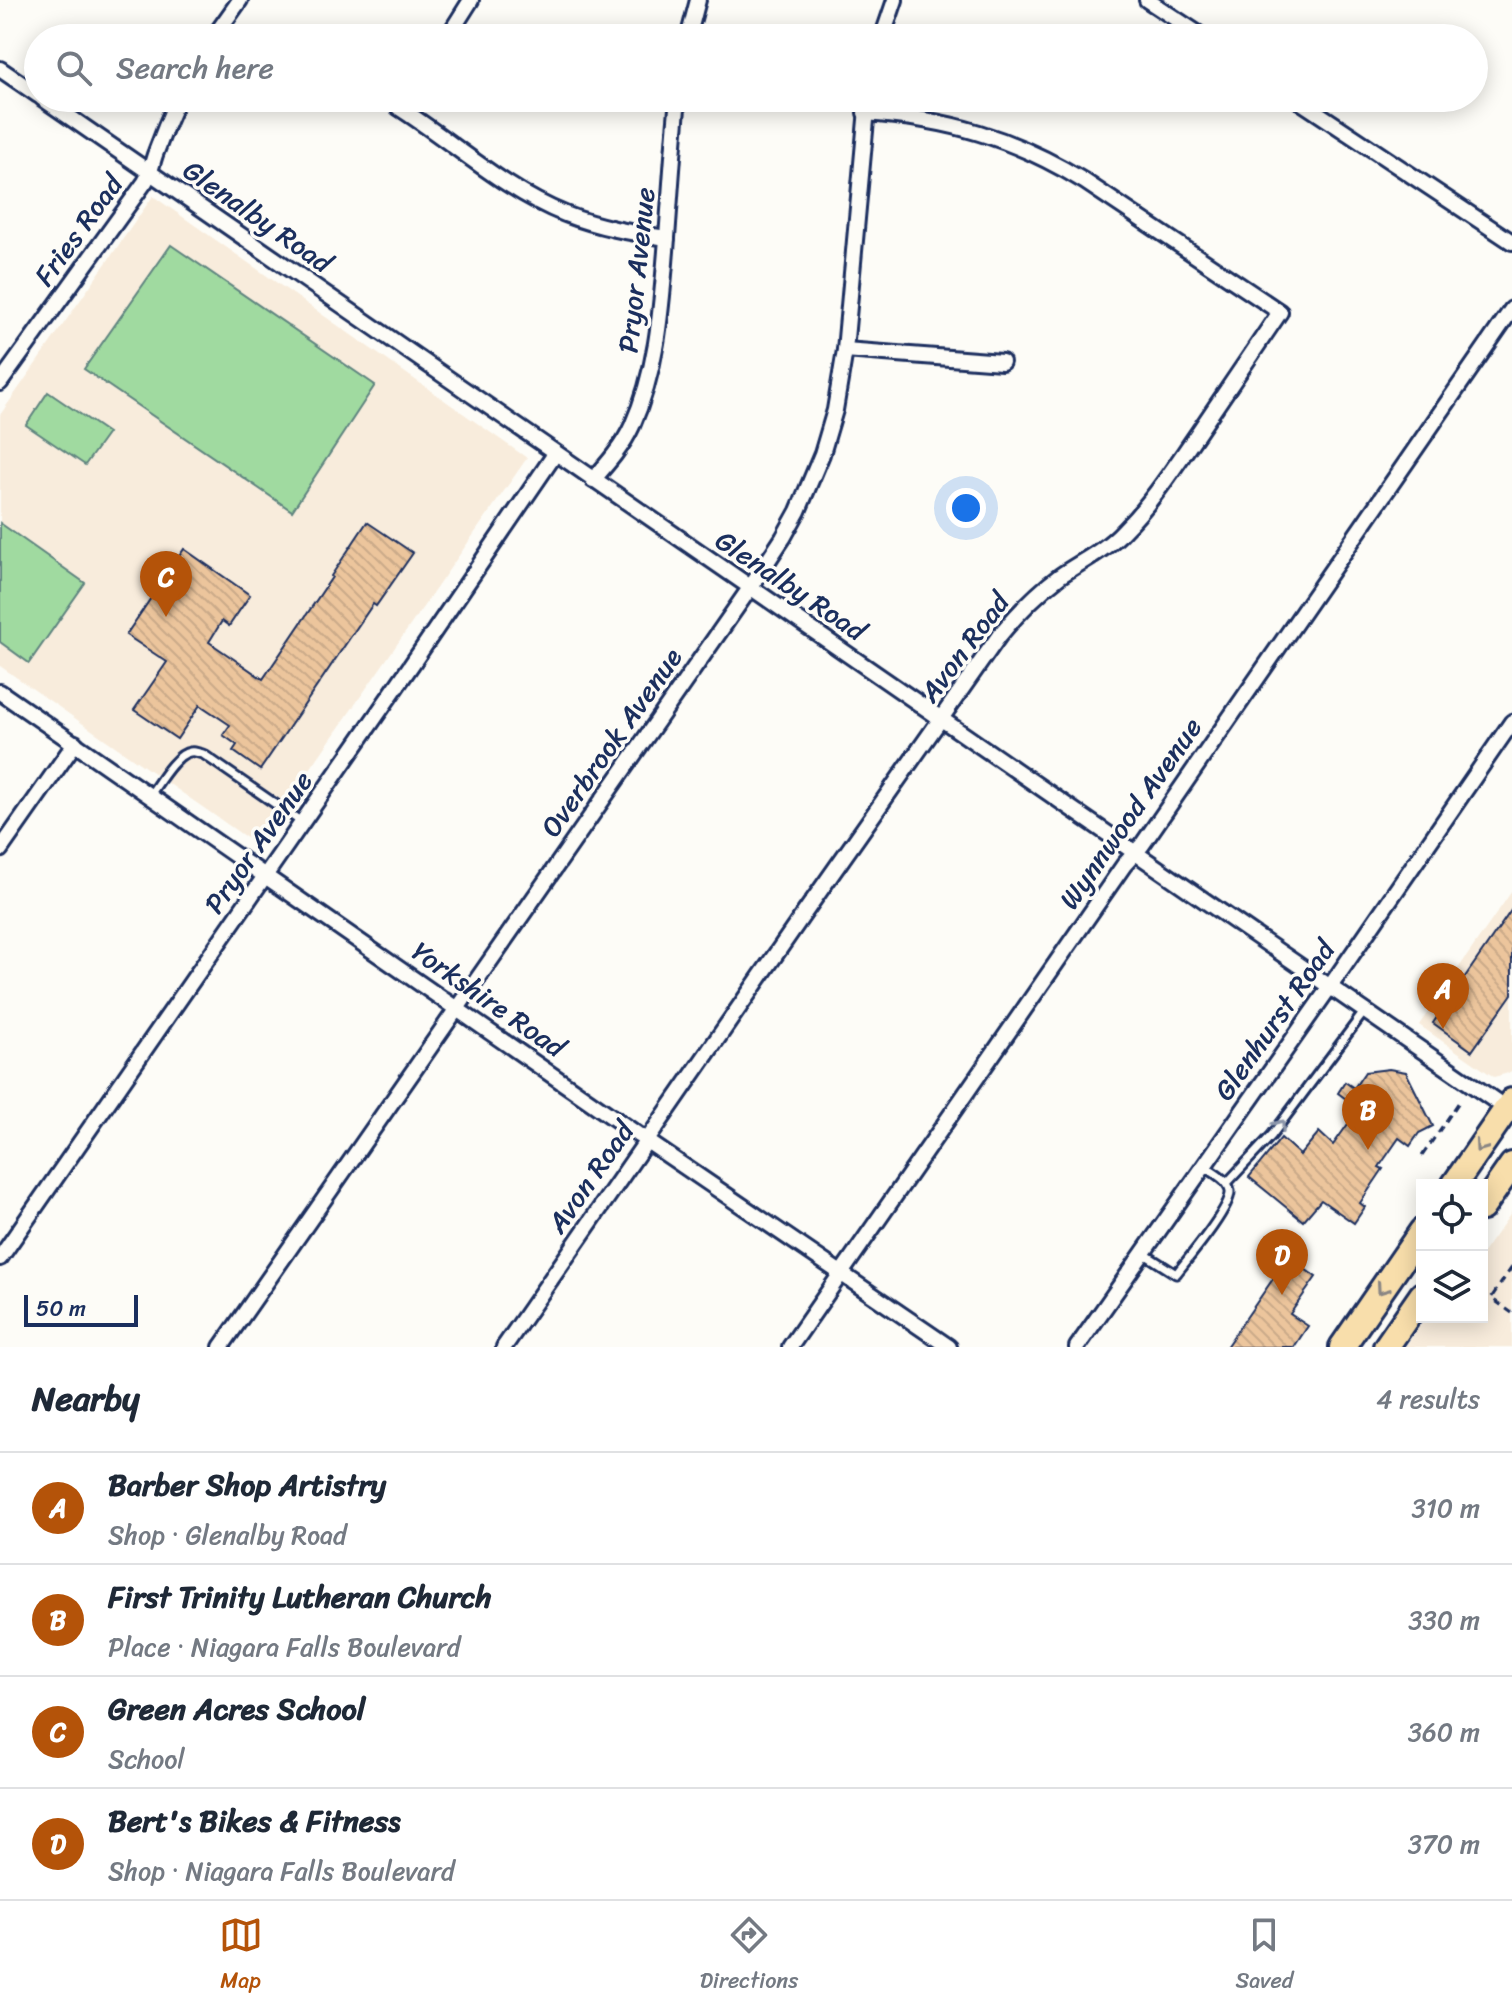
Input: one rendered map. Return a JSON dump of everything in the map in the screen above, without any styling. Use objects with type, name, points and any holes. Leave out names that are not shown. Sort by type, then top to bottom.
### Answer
[{"type":"main road","points":[[1458,1179],[1510,1108]]},
{"type":"main road","points":[[1488,1199],[1512,1165]]},
{"type":"main road","points":[[1342,1347],[1416,1240]]},
{"type":"main road","points":[[1386,1347],[1416,1304]]},
{"type":"street","points":[[456,24],[471,0]]},
{"type":"street","points":[[692,24],[698,0]]},
{"type":"street","points":[[887,24],[895,0]]},
{"type":"street","points":[[1147,0],[1184,24]]},
{"type":"street","points":[[222,24],[235,2]]},
{"type":"street","name":"Glenalby Road","points":[[0,69],[24,85]]},
{"type":"street","name":"Glenalby Road","points":[[63,112],[1329,988],[1510,1108]]},
{"type":"street","name":"Fries Road","points":[[0,383],[5,367],[150,173],[172,112]]},
{"type":"street","points":[[405,112],[534,199],[563,213],[604,227],[667,238]]},
{"type":"street","name":"Pryor Avenue","points":[[593,480],[626,437],[645,391],[655,354],[661,317],[677,112]]},
{"type":"street","name":"Overbrook Avenue","points":[[221,1347],[783,538],[811,483],[835,410],[845,350],[865,112]]},
{"type":"street","name":"Avon Road","points":[[504,1347],[999,636],[1040,592],[1098,553],[1139,514],[1164,483],[1280,312],[1084,181],[1024,148],[986,133],[891,112]]},
{"type":"street","points":[[1316,112],[1512,242]]},
{"type":"street","name":"Wynnwood Avenue","points":[[790,1347],[1512,309]]},
{"type":"street","points":[[845,350],[1002,362]]},
{"type":"street","name":"Pryor Avenue","points":[[0,1258],[555,454]]},
{"type":"street","name":"Yorkshire Road","points":[[0,692],[949,1347]]},
{"type":"street","name":"Glenhurst Road","points":[[1077,1347],[1512,722]]},
{"type":"street","points":[[0,850],[75,743]]},
{"type":"lane","points":[[150,795],[179,757],[194,752],[203,754],[303,823]]},
{"type":"lane","points":[[1227,1183],[1272,1135],[1364,1012]]},
{"type":"lane","points":[[1143,1253],[1176,1274],[1226,1207],[1231,1193],[1227,1183],[1204,1166]]},
{"type":"path","points":[[1422,1156],[1461,1099]]},
{"type":"path","points":[[1512,1267],[1491,1298],[1512,1313]]},
{"type":"shaded area","points":[[153,196],[527,458],[257,845],[0,666],[0,415]]},
{"type":"shaded area","points":[[1512,891],[1512,1072],[1494,1077],[1419,1025]]},
{"type":"shaded area","points":[[1512,1212],[1512,1347],[1405,1347],[1422,1323],[1488,1323],[1488,1246]]},
{"type":"green space","points":[[171,245],[375,385],[292,511],[84,369]]},
{"type":"green space","points":[[48,392],[108,433],[85,465],[26,425]]},
{"type":"green space","points":[[0,523],[85,583],[29,663],[0,642]]},
{"type":"building","points":[[367,522],[413,553],[376,606],[373,604],[260,770],[233,751],[237,745],[223,735],[230,725],[200,705],[177,739],[134,710],[167,662],[126,635],[184,549],[250,595],[229,626],[222,621],[209,642],[263,679]]},
{"type":"building","points":[[1512,909],[1512,994],[1472,1051],[1433,1023]]},
{"type":"building","points":[[1389,1069],[1406,1072],[1433,1126],[1419,1133],[1410,1146],[1399,1138],[1379,1167],[1383,1169],[1360,1203],[1365,1207],[1354,1223],[1321,1200],[1303,1221],[1249,1177],[1281,1138],[1300,1155],[1319,1132],[1333,1145],[1355,1114],[1346,1107],[1350,1102],[1338,1093],[1345,1082],[1354,1088],[1365,1072]]},
{"type":"building","points":[[1288,1257],[1316,1277],[1290,1314],[1308,1326],[1294,1347],[1226,1347]]},
{"type":"place","name":"Green Acres School","points":[[166,617]]},
{"type":"place","name":"Barber Shop Artistry","points":[[1443,1029]]},
{"type":"place","name":"First Trinity Lutheran Church","points":[[1368,1150]]},
{"type":"place","name":"Bert's Bikes & Fitness","points":[[1282,1295]]}]
